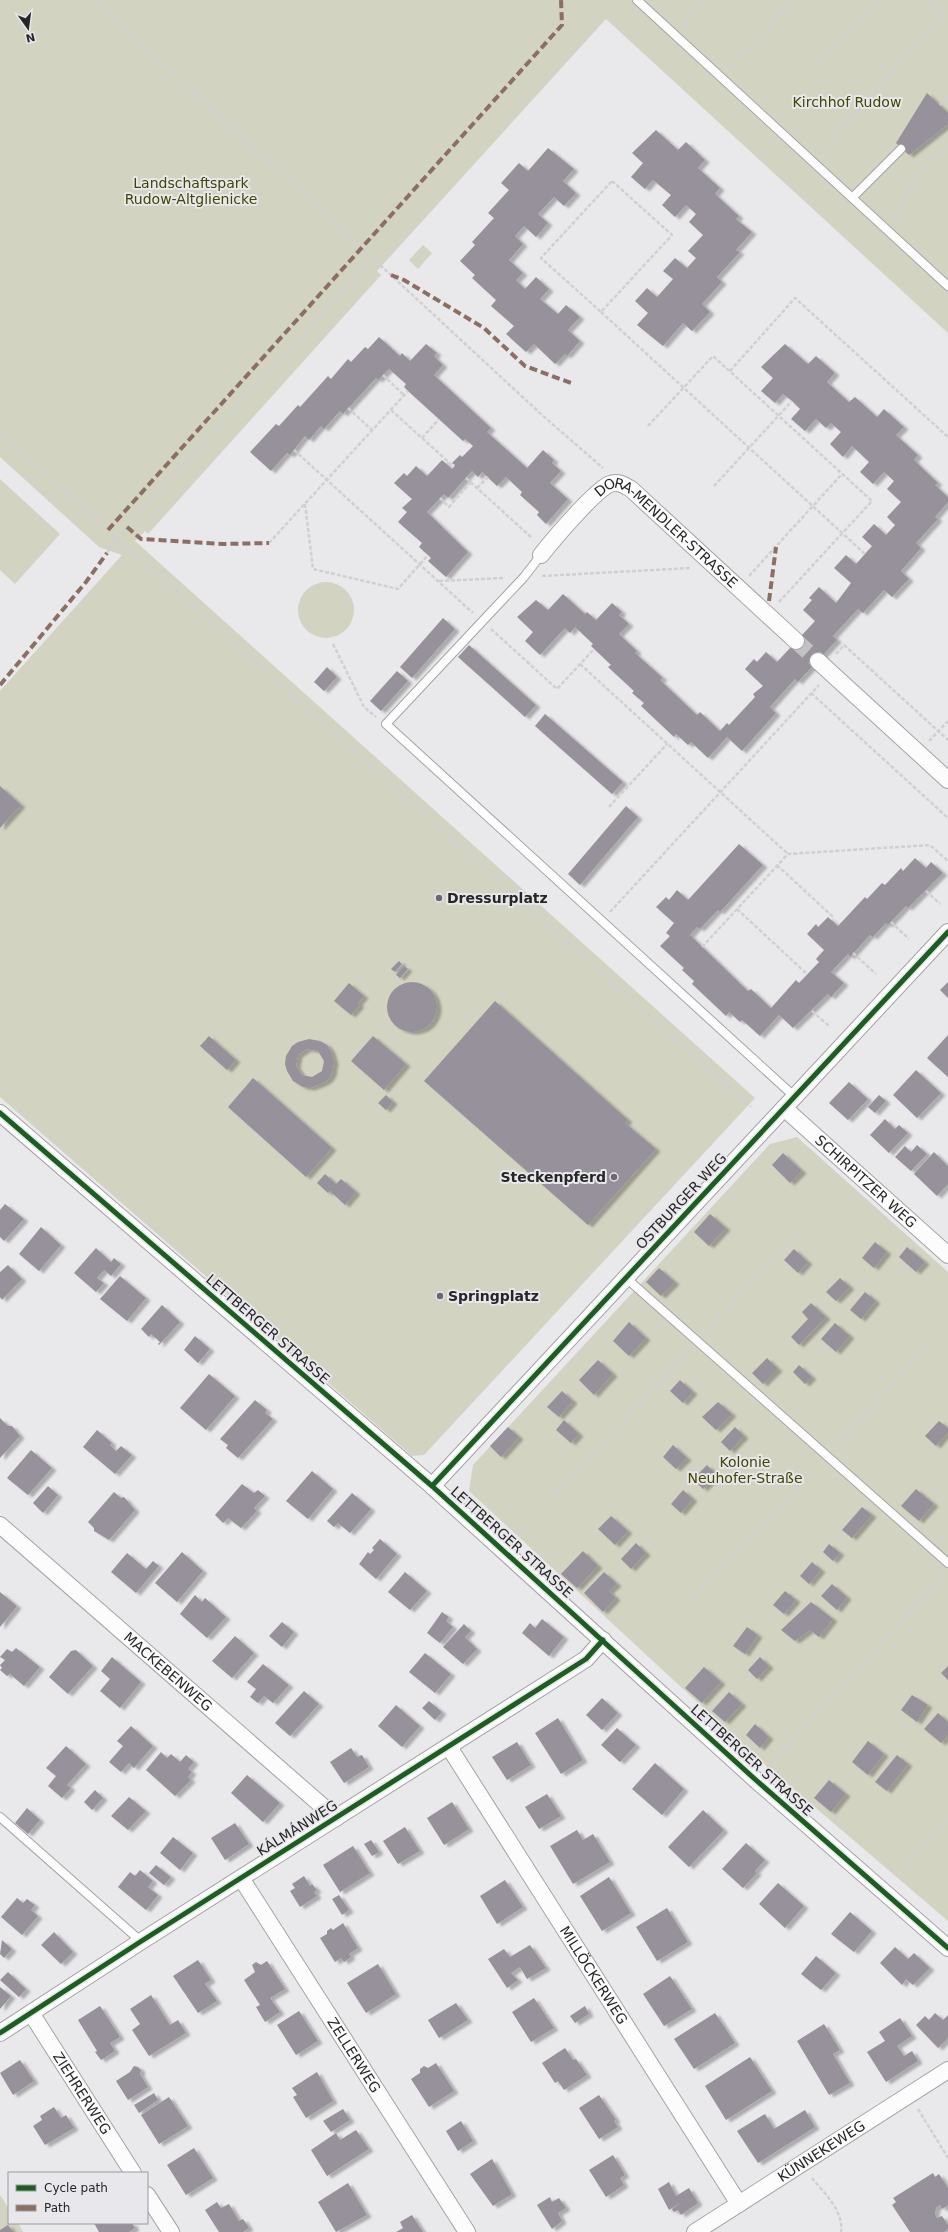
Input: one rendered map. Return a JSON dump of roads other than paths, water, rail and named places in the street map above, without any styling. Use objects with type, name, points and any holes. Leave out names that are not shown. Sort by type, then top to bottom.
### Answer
[{"type":"street","name":"DORA-MENDLER-STRASSE","points":[[543,552],[586,504],[610,484],[620,483],[630,489],[796,641]]},
{"type":"street","points":[[824,666],[948,780]]},
{"type":"street","name":"OSTBURGER WEG","points":[[432,1486],[948,932]]},
{"type":"street","name":"SCHIRPITZER WEG","points":[[789,1103],[948,1255]]},
{"type":"street","name":"LETTBERGER STRASSE","points":[[0,1113],[432,1486],[603,1640],[756,1781],[948,1948]]},
{"type":"street","name":"MACKEBENWEG","points":[[0,1525],[336,1818]]},
{"type":"street","name":"KÁLMÁNWEG","points":[[0,2032],[586,1659],[603,1640]]},
{"type":"street","name":"MILLÖCKERWEG","points":[[449,1747],[739,2204]]},
{"type":"street","name":"ZELLERWEG","points":[[241,1878],[467,2232]]},
{"type":"street","name":"ZIEHRERWEG","points":[[31,2013],[132,2172]]},
{"type":"street","name":"KÜNNEKEWEG","points":[[695,2232],[948,2070]]},
{"type":"street","points":[[148,2197],[170,2232]]},
{"type":"lane","points":[[637,0],[948,286]]},
{"type":"lane","points":[[852,198],[901,148]]},
{"type":"lane","points":[[543,552],[524,577],[481,620],[386,724],[602,922],[789,1103]]},
{"type":"lane","points":[[626,1278],[948,1563]]},
{"type":"lane","points":[[0,1817],[136,1936],[140,1942]]},
{"type":"tunnel","points":[[796,641],[818,661]]},
{"type":"place","name":"Dressurplatz","points":[[439,898]]},
{"type":"place","name":"Steckenpferd","points":[[614,1177]]},
{"type":"place","name":"Springplatz","points":[[440,1296]]},
{"type":"park label","name":"Kirchhof Rudow","points":[[847,102]]},
{"type":"park label","name":"Landschaftspark Rudow-Altglienicke","points":[[191,192]]},
{"type":"park label","name":"Kolonie Neuhofer-Straße","points":[[745,1470]]}]
